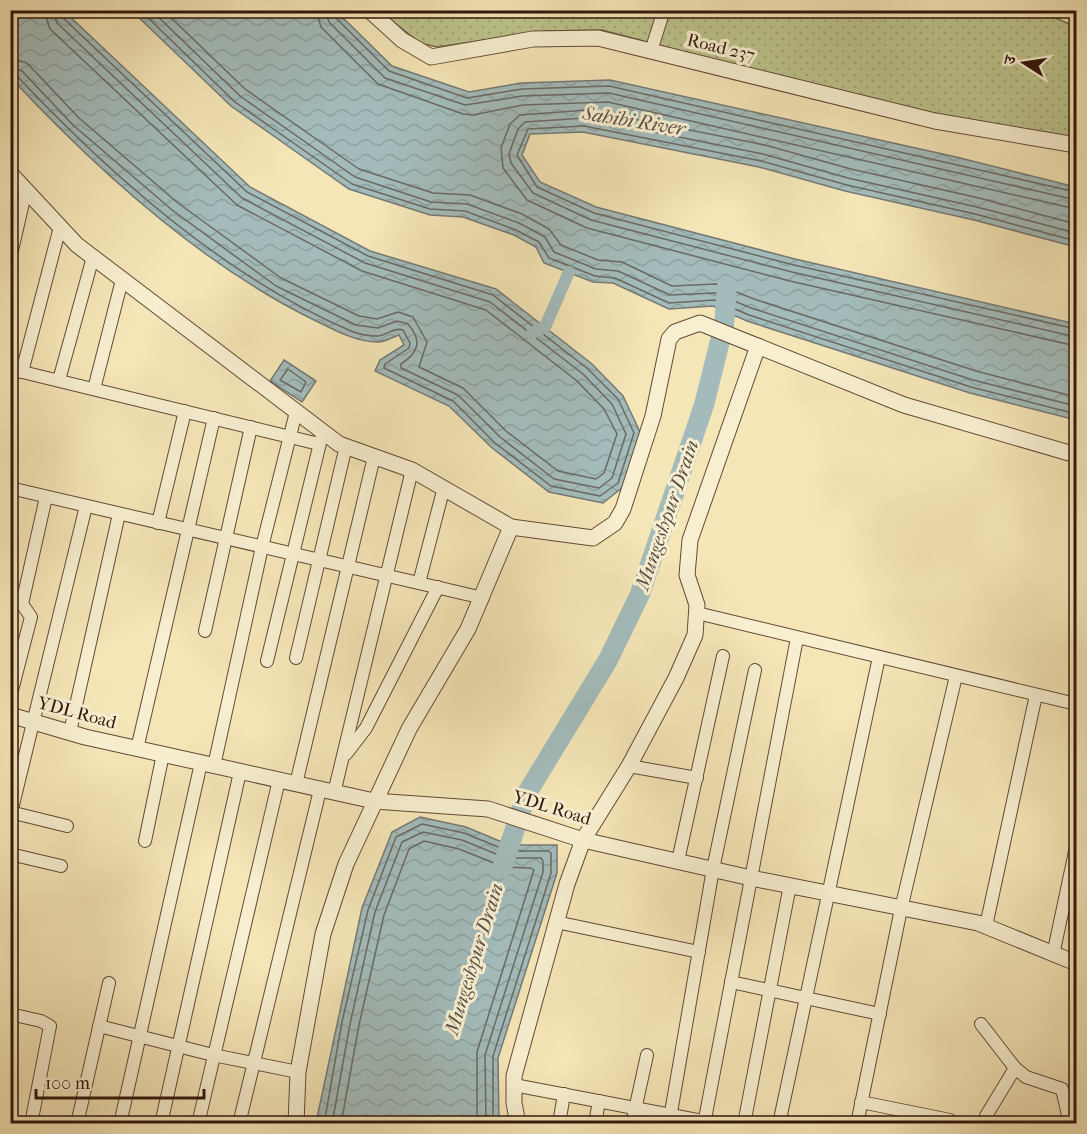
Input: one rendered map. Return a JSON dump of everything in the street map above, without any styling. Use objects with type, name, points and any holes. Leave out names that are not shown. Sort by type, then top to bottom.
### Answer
[{"type":"street","name":"Road 237","points":[[369,10],[402,40],[431,57],[533,39],[598,39],[935,121],[1077,145]]},
{"type":"street","points":[[651,51],[664,10]]},
{"type":"street","points":[[10,173],[60,227],[93,257],[296,411],[321,438]]},
{"type":"street","points":[[10,260],[26,190]]},
{"type":"street","points":[[60,227],[16,371],[290,436],[321,438],[412,470],[511,526],[593,538],[615,523],[622,509],[650,425],[669,339],[675,332],[700,323],[903,405],[1077,455]]},
{"type":"street","points":[[59,381],[93,257]]},
{"type":"street","points":[[94,389],[122,280]]},
{"type":"street","points":[[518,1124],[515,1070],[556,922],[584,840],[629,766],[676,678],[695,636],[697,613],[687,578],[690,540],[759,346]]},
{"type":"street","points":[[158,523],[185,411]]},
{"type":"street","points":[[120,1124],[139,1036],[296,411]]},
{"type":"street","points":[[137,749],[214,418]]},
{"type":"street","points":[[205,631],[251,427]]},
{"type":"street","points":[[267,661],[321,438]]},
{"type":"street","points":[[296,658],[346,446]]},
{"type":"street","points":[[296,784],[374,457]]},
{"type":"street","points":[[344,757],[412,470]]},
{"type":"street","points":[[419,583],[444,487]]},
{"type":"street","points":[[10,488],[483,598]]},
{"type":"street","points":[[10,698],[31,617],[22,604],[46,496]]},
{"type":"street","points":[[67,826],[11,814],[86,506]]},
{"type":"street","points":[[70,732],[119,514]]},
{"type":"street","points":[[296,1124],[298,1072],[326,923],[349,856],[409,729],[468,629],[483,598],[511,526]]},
{"type":"street","points":[[239,1124],[253,1063],[327,791],[344,757],[366,728],[438,587]]},
{"type":"street","points":[[697,613],[1077,704]]},
{"type":"street","points":[[704,1122],[797,638]]},
{"type":"street","points":[[678,861],[723,656]]},
{"type":"street","points":[[778,1124],[879,657]]},
{"type":"street","points":[[670,1118],[713,869],[755,670]]},
{"type":"street","points":[[857,1124],[901,909],[956,676]]},
{"type":"street","points":[[986,926],[1036,695]]},
{"type":"street","name":"YDL Road","points":[[10,715],[137,749],[374,801],[479,807],[584,840],[751,878],[986,926],[1077,963]]},
{"type":"street","points":[[145,841],[163,754]]},
{"type":"street","points":[[629,766],[696,778]]},
{"type":"street","points":[[161,1124],[240,772]]},
{"type":"street","points":[[198,1124],[279,780]]},
{"type":"street","points":[[1053,954],[1077,847]]},
{"type":"street","points":[[10,854],[61,866]]},
{"type":"street","points":[[744,1124],[790,885]]},
{"type":"street","points":[[556,922],[699,952]]},
{"type":"street","points":[[731,982],[880,1014]]},
{"type":"street","points":[[76,1124],[109,983]]},
{"type":"street","points":[[10,1014],[42,1021],[50,1026],[31,1124]]},
{"type":"street","points":[[981,1024],[1015,1068],[1026,1077],[1077,1093]]},
{"type":"street","points":[[99,1026],[213,1055],[298,1072]]},
{"type":"street","points":[[632,1124],[647,1055]]},
{"type":"street","points":[[986,1116],[1015,1068]]},
{"type":"street","points":[[514,1084],[635,1107],[670,1118],[718,1124]]},
{"type":"street","points":[[1062,1089],[1070,1124]]},
{"type":"street","points":[[559,1124],[564,1094]]},
{"type":"street","points":[[595,1124],[600,1101]]},
{"type":"street","points":[[861,1102],[906,1117],[950,1120]]},
{"type":"green space","points":[[380,11],[1040,11],[1076,27],[1076,142],[931,117],[602,30],[545,31],[437,47],[420,43]]},
{"type":"water","points":[[11,11],[64,11],[250,187],[370,251],[496,289],[592,364],[623,396],[641,434],[623,487],[603,503],[549,492],[491,447],[449,406],[375,371],[380,360],[404,345],[399,335],[378,342],[361,340],[314,320],[272,298],[231,272],[152,213],[78,146],[11,78]]},
{"type":"water","name":"Sahibi River","points":[[132,11],[336,11],[392,66],[469,92],[521,83],[610,80],[956,157],[1076,187],[1076,247],[974,220],[845,191],[759,167],[583,132],[530,134],[522,155],[540,182],[596,207],[795,259],[1076,324],[1076,420],[970,393],[747,321],[713,306],[669,309],[613,283],[593,282],[544,263],[536,247],[514,235],[463,217],[430,215],[349,189],[231,106]]},
{"type":"water","points":[[284,360],[316,381],[302,402],[270,381]]},
{"type":"water","points":[[420,817],[466,827],[509,845],[557,845],[557,873],[498,1058],[499,1123],[319,1123],[317,1118],[362,908],[392,832]]},
{"type":"waterway","points":[[532,333],[545,327],[569,272]]},
{"type":"waterway","name":"Mungeshpur Drain","points":[[502,868],[527,793],[608,660],[640,594],[704,405],[724,325],[727,286]]}]
